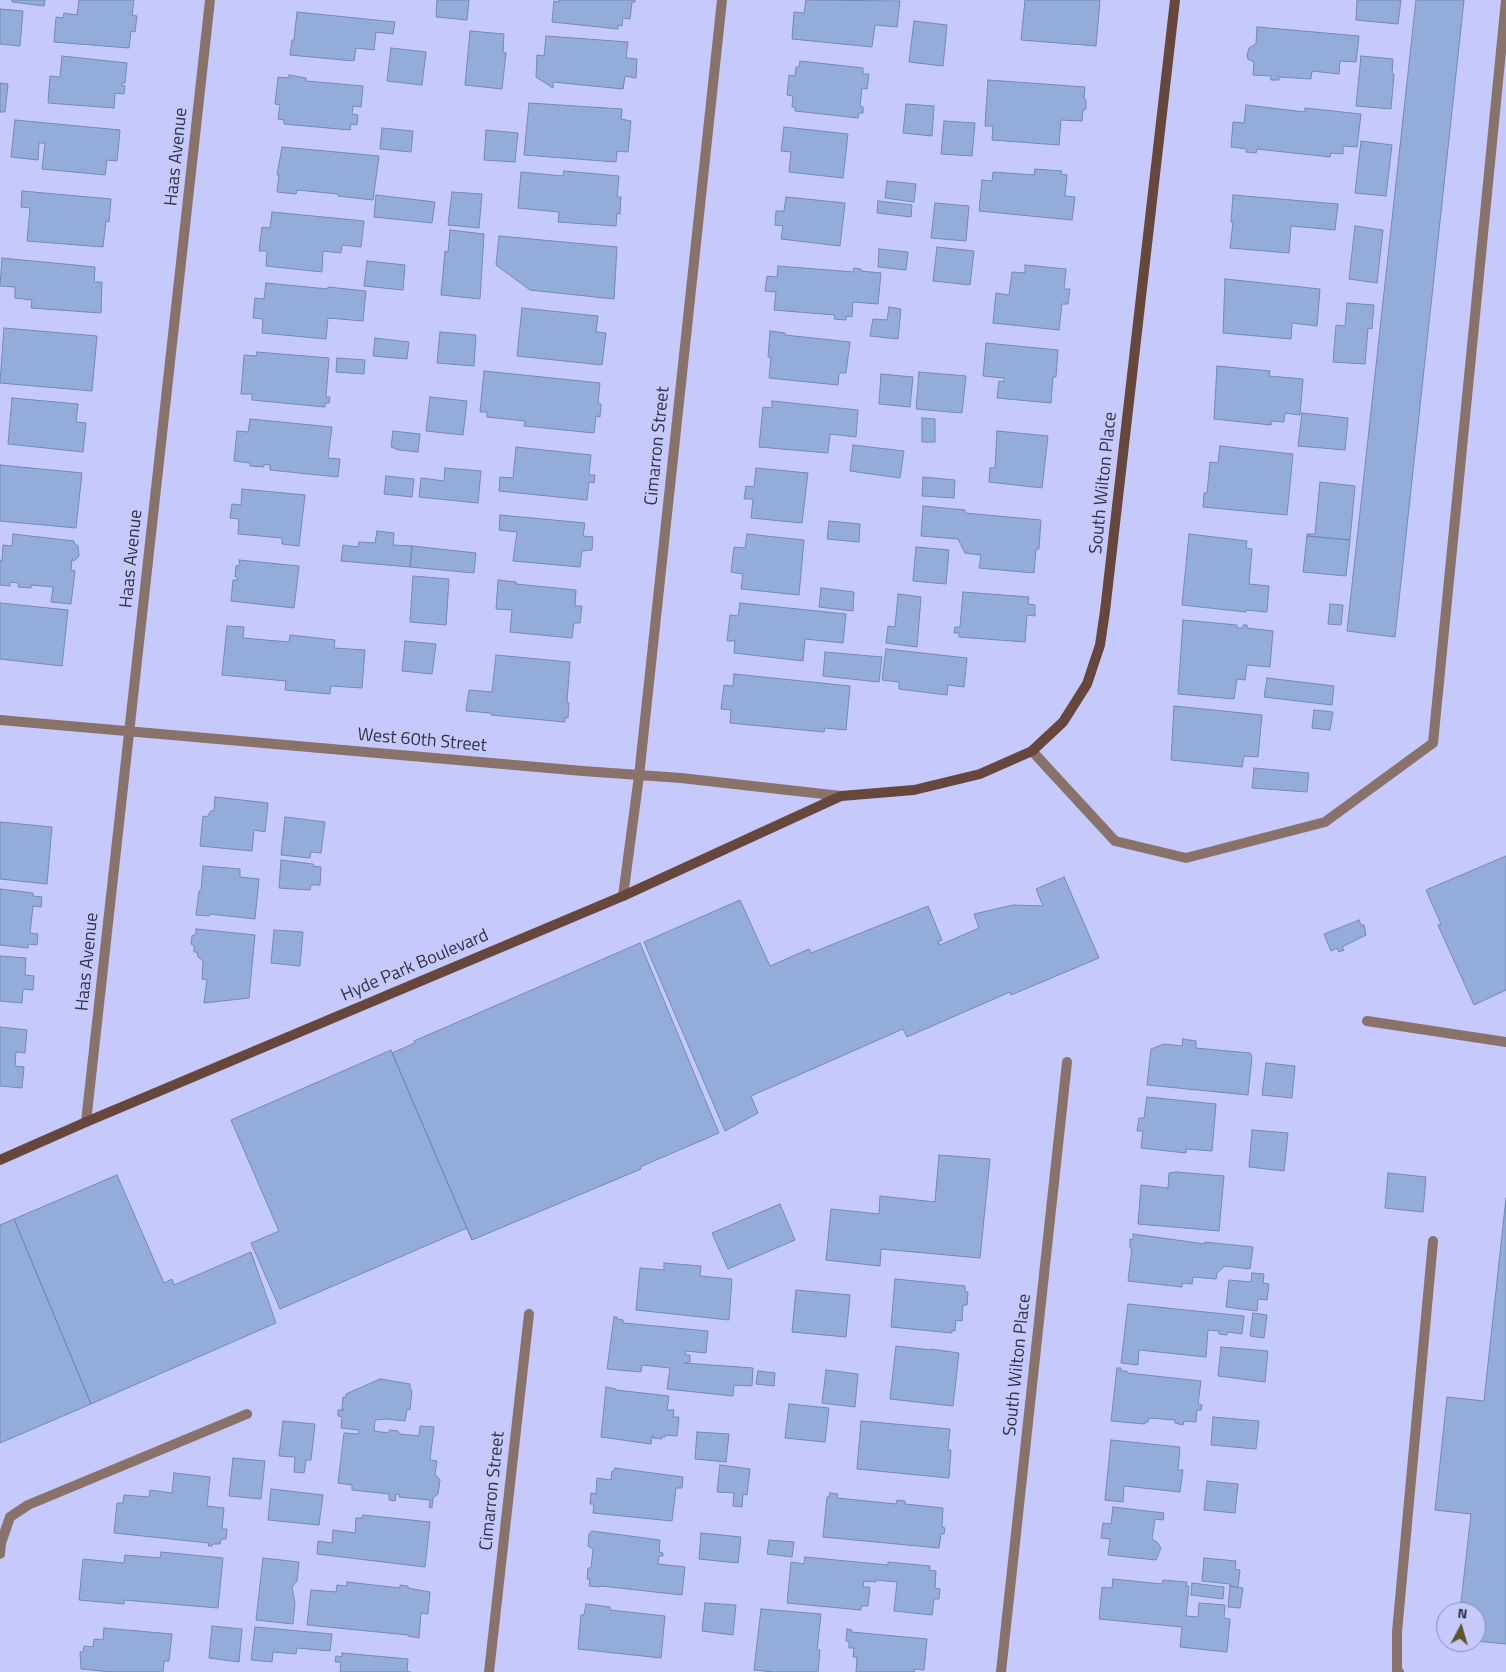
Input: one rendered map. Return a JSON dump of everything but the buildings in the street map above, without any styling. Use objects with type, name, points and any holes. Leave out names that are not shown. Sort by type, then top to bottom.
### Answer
[{"type":"street","name":"Haas Avenue","points":[[86,1122],[210,0]]},
{"type":"street","name":"Cimarron Street","points":[[623,896],[639,776],[722,0]]},
{"type":"street","name":"South Wilton Place","points":[[841,796],[914,790],[980,774],[1032,751],[1063,722],[1087,684],[1100,645],[1105,610],[1175,0]]},
{"type":"street","points":[[1032,751],[1115,841],[1186,858],[1325,822],[1433,743],[1506,0]]},
{"type":"street","name":"West 60th Street","points":[[0,720],[639,776],[681,778],[841,796]]},
{"type":"street","name":"Hyde Park Boulevard","points":[[0,1160],[623,896],[841,796]]},
{"type":"street","points":[[1367,1021],[1506,1042]]},
{"type":"street","name":"South Wilton Place","points":[[1001,1672],[1067,1062]]},
{"type":"street","points":[[1399,1672],[1397,1672],[1397,1632],[1433,1241]]},
{"type":"street","name":"Cimarron Street","points":[[489,1672],[529,1314]]},
{"type":"street","points":[[0,1554],[1,1543],[10,1517],[28,1505],[247,1414]]}]
